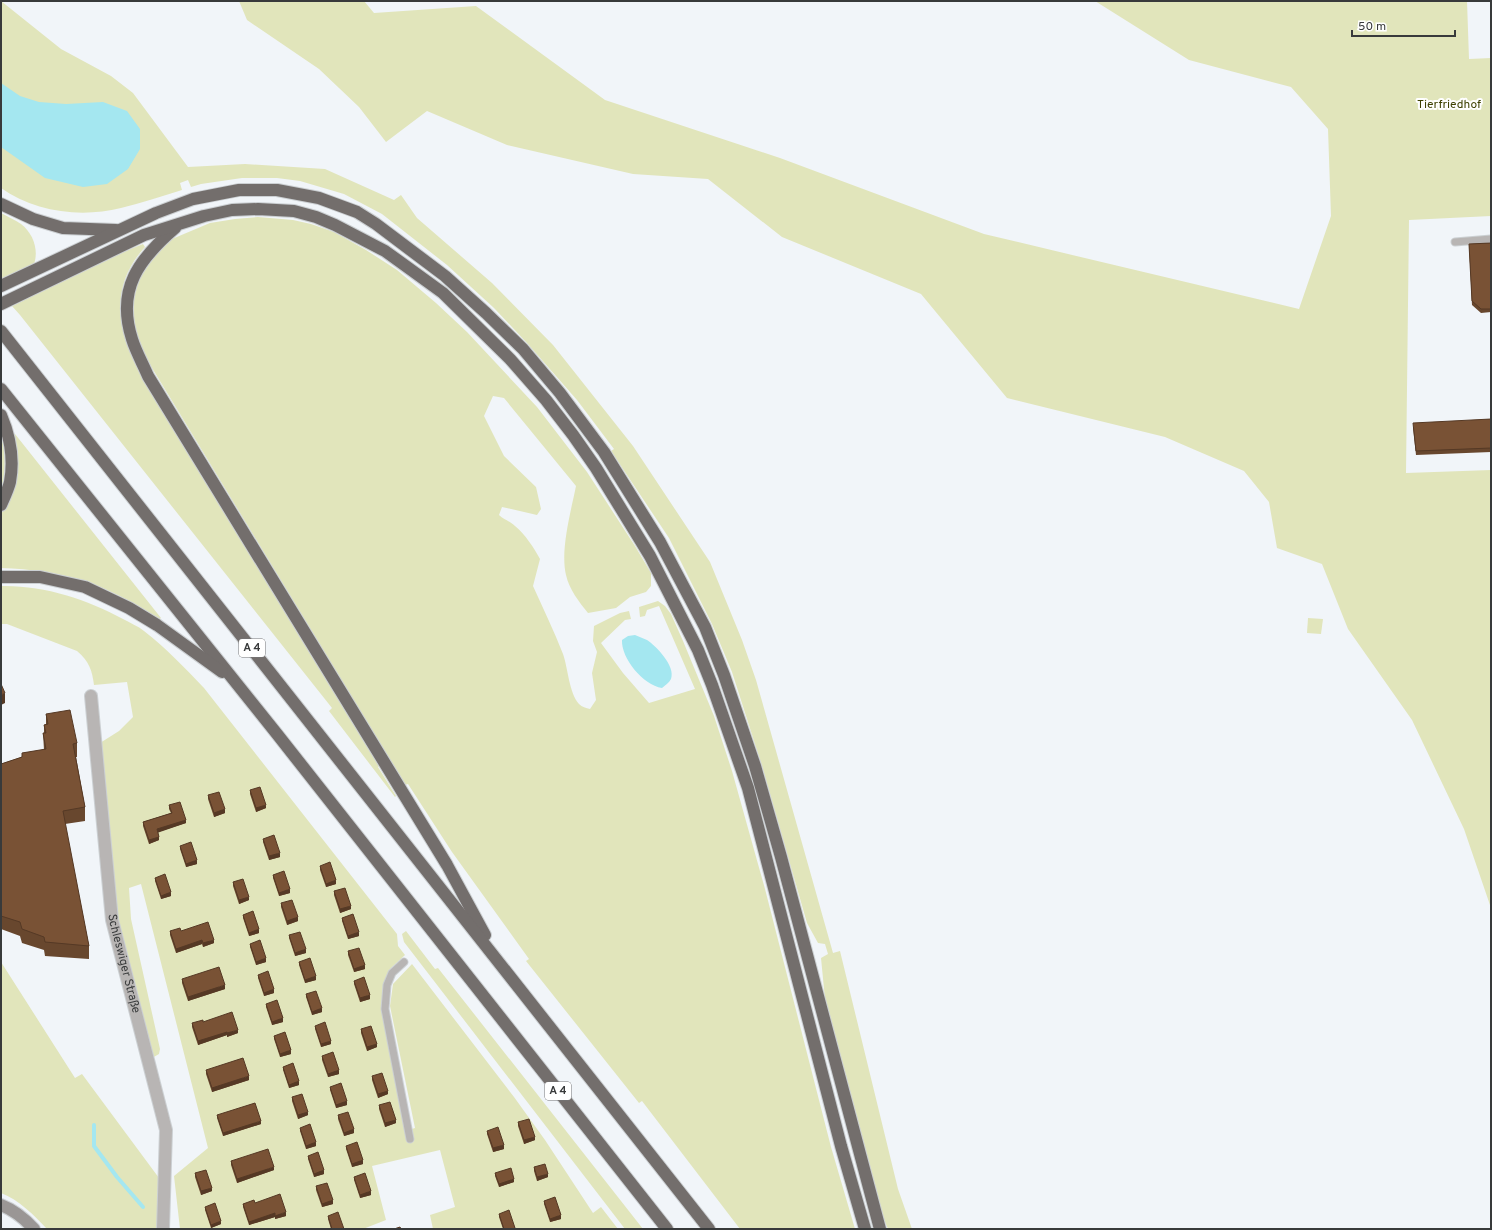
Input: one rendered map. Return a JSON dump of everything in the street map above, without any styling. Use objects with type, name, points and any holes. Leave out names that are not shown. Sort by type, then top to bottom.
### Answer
[{"type":"highway","points":[[1,286],[156,213],[193,199],[240,190],[277,190],[319,198],[357,212],[395,238],[445,276],[523,349],[560,393],[604,452],[660,542],[705,627],[738,714],[755,766],[781,857],[880,1229]]},
{"type":"highway","points":[[1,204],[33,219],[63,228],[120,230]]},
{"type":"highway","points":[[1,304],[144,235],[204,216],[232,210],[258,209],[294,211],[316,217],[366,240],[401,263],[443,294],[510,358],[546,400],[578,442],[622,509],[650,556],[698,650],[712,685],[748,788],[841,1146],[865,1229]]},
{"type":"highway","points":[[179,224],[156,244],[138,266],[128,290],[127,314],[132,339],[148,376],[447,865],[502,966]]},
{"type":"highway","name":"A 4","points":[[1,331],[709,1229]]},
{"type":"highway","name":"A 4","points":[[1,389],[667,1229]]},
{"type":"highway","points":[[1,415],[10,444],[11,462],[10,482],[1,506]]},
{"type":"highway","name":"A 4","points":[[1,578],[40,577],[85,587],[129,608],[157,625],[234,681]]},
{"type":"street","name":"Schleswiger Straße","points":[[91,696],[112,920],[166,1130],[163,1229]]},
{"type":"street","points":[[1,1205],[11,1209],[27,1221],[34,1229]]},
{"type":"lane","points":[[1455,242],[1491,239]]},
{"type":"lane","points":[[404,962],[392,973],[387,985],[385,1010],[410,1139]]},
{"type":"green space","points":[[1,1],[61,49],[111,76],[133,93],[188,167],[245,164],[325,169],[394,200],[401,195],[417,218],[492,283],[553,345],[633,446],[710,562],[742,640],[756,680],[833,953],[840,951],[898,1189],[912,1229],[888,1229],[883,1217],[825,999],[821,958],[828,954],[825,944],[818,943],[807,923],[762,766],[732,672],[712,624],[669,538],[611,451],[614,449],[577,400],[494,308],[447,265],[382,214],[344,194],[300,181],[277,178],[242,178],[201,184],[191,187],[188,180],[180,183],[182,190],[136,204],[106,211],[74,212],[43,208],[28,203],[1,188]]},
{"type":"green space","name":"Tierfriedhof","points":[[239,1],[364,1],[374,13],[476,6],[605,100],[780,158],[984,234],[1299,309],[1331,216],[1328,129],[1291,87],[1189,60],[1095,1],[1467,1],[1469,59],[1491,58],[1491,216],[1409,220],[1406,473],[1491,470],[1491,908],[1464,829],[1412,720],[1348,629],[1322,564],[1277,548],[1269,502],[1244,471],[1165,437],[1007,398],[921,294],[782,237],[708,179],[633,174],[507,145],[427,111],[386,142],[359,107],[319,69],[247,20]]},
{"type":"green space","points":[[1,213],[19,223],[29,232],[34,242],[36,253],[34,264],[1,279]]},
{"type":"green space","points":[[258,217],[293,220],[311,224],[334,232],[397,270],[436,303],[467,332],[537,407],[587,472],[651,573],[651,586],[646,592],[630,597],[616,608],[588,613],[569,585],[565,565],[565,542],[576,486],[504,398],[493,396],[484,416],[504,456],[536,487],[541,509],[537,515],[502,507],[499,515],[513,524],[522,533],[540,559],[533,586],[563,654],[573,694],[579,704],[590,709],[596,700],[592,673],[597,652],[593,641],[594,626],[620,613],[629,611],[631,619],[625,620],[601,643],[623,673],[649,703],[695,689],[659,606],[647,610],[645,616],[640,617],[639,607],[658,601],[665,606],[671,614],[683,641],[714,716],[732,771],[765,889],[831,1147],[855,1229],[740,1229],[642,1101],[639,1103],[526,961],[529,959],[452,852],[408,784],[405,785],[146,358],[137,339],[132,315],[133,290],[140,275],[157,251],[172,239],[210,223]]},
{"type":"green space","points":[[143,244],[145,247],[135,260],[128,273],[123,286],[121,299],[123,327],[132,357],[380,765],[378,767],[396,796],[395,797],[329,711],[332,708],[12,306],[118,254]]},
{"type":"green space","points":[[15,434],[161,618],[158,620],[122,597],[84,581],[44,572],[1,568],[1,512],[10,497],[13,435]]},
{"type":"green space","points":[[1,436],[5,463],[1,490]]},
{"type":"green space","points":[[1,586],[17,586],[48,591],[94,605],[137,626],[160,644],[204,688],[397,934],[398,946],[405,955],[390,969],[383,985],[383,1008],[405,1131],[415,1128],[390,1006],[393,984],[412,964],[514,1097],[545,1140],[593,1213],[601,1207],[618,1229],[433,1229],[430,1215],[455,1207],[440,1150],[372,1166],[386,1220],[363,1229],[180,1229],[174,1176],[208,1148],[141,884],[129,888],[131,919],[160,1049],[159,1054],[152,1058],[117,924],[100,743],[119,731],[133,717],[127,682],[94,685],[89,666],[77,651],[7,624],[1,624]]},
{"type":"green space","points":[[1308,618],[1323,619],[1321,634],[1307,633]]},
{"type":"green space","points":[[406,931],[435,969],[438,968],[643,1229],[625,1229],[404,942],[402,934]]},
{"type":"green space","points":[[1,962],[75,1078],[82,1074],[159,1178],[157,1229],[47,1229],[20,1204],[1,1193]]},
{"type":"water","points":[[1,83],[20,96],[39,102],[66,104],[103,102],[127,111],[140,129],[140,149],[128,169],[107,184],[83,187],[45,178],[1,147]]},
{"type":"water","points":[[635,635],[651,643],[664,657],[671,668],[671,679],[662,688],[648,682],[634,670],[625,655],[622,640],[628,636]]},
{"type":"building","points":[[1491,243],[1491,309],[1481,309],[1472,301],[1469,244]]},
{"type":"building","points":[[1491,419],[1491,448],[1416,451],[1413,423]]},
{"type":"building","points":[[1,684],[5,693],[1,695]]},
{"type":"building","points":[[70,710],[77,743],[73,744],[85,807],[63,811],[89,946],[45,942],[44,937],[22,929],[20,922],[1,916],[1,764],[22,757],[22,753],[46,749],[43,733],[46,733],[44,725],[48,724],[46,714]]},
{"type":"building","points":[[260,787],[266,805],[256,808],[250,790]]},
{"type":"building","points":[[219,792],[225,809],[214,813],[208,795]]},
{"type":"building","points":[[180,802],[186,820],[157,829],[159,837],[149,840],[143,822],[172,813],[169,805]]},
{"type":"building","points":[[274,835],[280,853],[269,856],[263,839]]},
{"type":"building","points":[[191,842],[197,860],[186,864],[180,846]]},
{"type":"building","points":[[330,862],[336,880],[326,884],[320,866]]},
{"type":"building","points":[[284,871],[290,889],[279,893],[273,875]]},
{"type":"building","points":[[165,874],[171,892],[161,896],[155,878]]},
{"type":"building","points":[[243,879],[249,897],[239,900],[233,882]]},
{"type":"building","points":[[345,888],[351,906],[340,909],[334,891]]},
{"type":"building","points":[[292,900],[298,917],[287,921],[281,903]]},
{"type":"building","points":[[253,911],[259,929],[249,933],[243,915]]},
{"type":"building","points":[[353,914],[359,932],[348,936],[342,918]]},
{"type":"building","points":[[208,922],[214,940],[203,943],[202,940],[176,949],[170,931],[180,928],[181,931]]},
{"type":"building","points":[[300,932],[306,949],[295,953],[289,935]]},
{"type":"building","points":[[260,940],[266,958],[256,962],[250,944]]},
{"type":"building","points":[[359,948],[365,965],[354,969],[348,951]]},
{"type":"building","points":[[310,958],[316,976],[305,980],[299,962]]},
{"type":"building","points":[[219,967],[225,985],[188,997],[182,979]]},
{"type":"building","points":[[268,971],[274,989],[264,993],[258,975]]},
{"type":"building","points":[[364,977],[370,995],[360,998],[354,981]]},
{"type":"building","points":[[316,991],[322,1008],[312,1012],[306,994]]},
{"type":"building","points":[[277,1000],[283,1018],[272,1022],[266,1004]]},
{"type":"building","points":[[232,1012],[238,1030],[198,1041],[192,1023],[203,1020],[203,1022]]},
{"type":"building","points":[[325,1022],[331,1041],[321,1044],[315,1026]]},
{"type":"building","points":[[371,1026],[377,1044],[367,1047],[361,1029]]},
{"type":"building","points":[[285,1032],[291,1050],[280,1054],[274,1036]]},
{"type":"building","points":[[333,1052],[339,1070],[328,1074],[322,1056]]},
{"type":"building","points":[[243,1058],[249,1076],[212,1088],[206,1070]]},
{"type":"building","points":[[293,1063],[299,1081],[289,1085],[283,1067]]},
{"type":"building","points":[[382,1073],[388,1091],[378,1094],[372,1076]]},
{"type":"building","points":[[341,1083],[347,1101],[336,1105],[330,1087]]},
{"type":"building","points":[[302,1094],[308,1112],[298,1115],[292,1097]]},
{"type":"building","points":[[390,1102],[396,1120],[385,1123],[379,1105]]},
{"type":"building","points":[[255,1103],[261,1121],[223,1133],[217,1115]]},
{"type":"building","points":[[348,1112],[354,1129],[344,1133],[338,1115]]},
{"type":"building","points":[[529,1119],[535,1137],[524,1140],[518,1122]]},
{"type":"building","points":[[310,1124],[316,1142],[306,1146],[300,1128]]},
{"type":"building","points":[[498,1127],[504,1145],[493,1148],[487,1131]]},
{"type":"building","points":[[357,1142],[363,1160],[352,1164],[346,1146]]},
{"type":"building","points":[[268,1149],[274,1167],[237,1179],[231,1161]]},
{"type":"building","points":[[318,1152],[324,1170],[314,1174],[308,1156]]},
{"type":"building","points":[[545,1164],[548,1174],[537,1177],[534,1167]]},
{"type":"building","points":[[511,1168],[514,1179],[499,1184],[495,1173]]},
{"type":"building","points":[[206,1170],[212,1188],[201,1191],[195,1173]]},
{"type":"building","points":[[365,1173],[371,1191],[360,1195],[354,1177]]},
{"type":"building","points":[[327,1183],[333,1200],[322,1204],[316,1186]]},
{"type":"building","points":[[280,1194],[286,1212],[275,1216],[275,1213],[249,1222],[243,1204],[254,1200],[255,1203]]},
{"type":"building","points":[[555,1197],[561,1215],[550,1219],[544,1201]]},
{"type":"building","points":[[215,1203],[221,1221],[211,1225],[205,1207]]},
{"type":"building","points":[[509,1210],[515,1228],[504,1229],[499,1214]]},
{"type":"building","points":[[338,1212],[344,1229],[332,1229],[328,1216]]},
{"type":"waterway","points":[[94,1125],[94,1146],[117,1177],[143,1207]]}]
